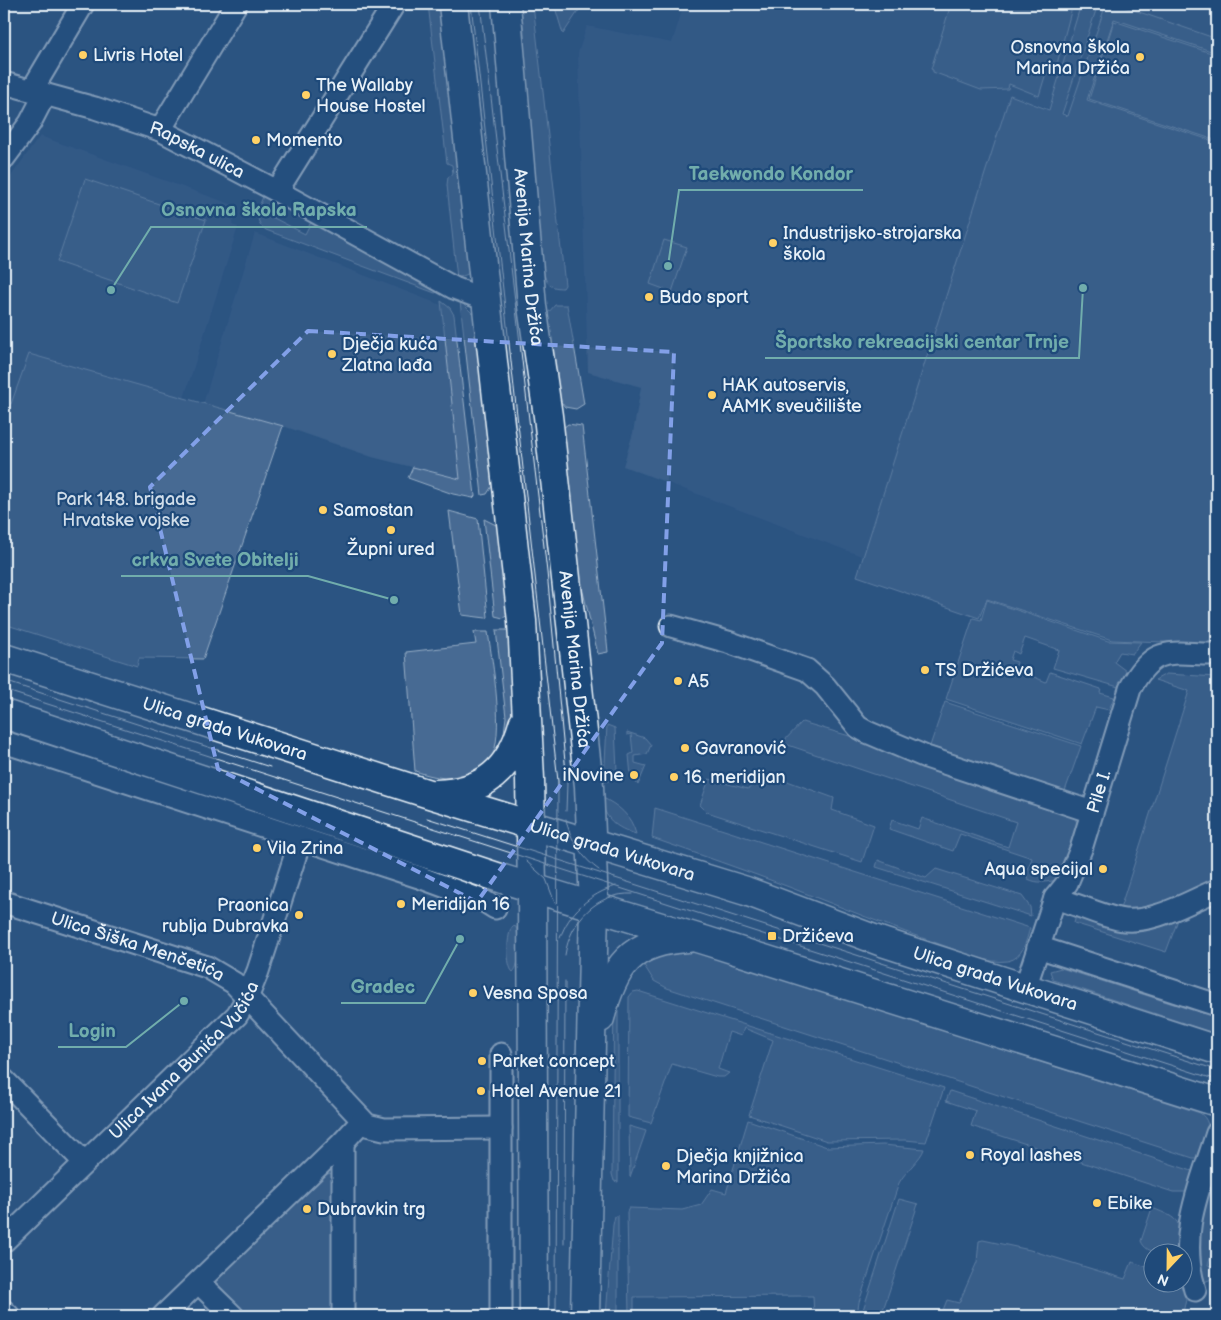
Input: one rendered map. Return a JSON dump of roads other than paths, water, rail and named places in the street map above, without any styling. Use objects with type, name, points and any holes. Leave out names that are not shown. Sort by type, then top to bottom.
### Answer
[{"type":"main road","points":[[453,4],[522,621],[531,825],[534,1316]]},
{"type":"main road","name":"Avenija Marina Držića","points":[[506,4],[532,306],[548,416],[589,786],[594,906],[589,1056],[585,1316]]},
{"type":"main road","name":"Ulica grada Vukovara","points":[[4,658],[426,793],[746,891],[882,942],[1217,1050]]},
{"type":"main road","points":[[426,793],[457,792],[481,784],[496,774],[505,765],[516,746],[526,710]]},
{"type":"main road","points":[[4,714],[532,888],[707,941],[1217,1102]]},
{"type":"main road","points":[[589,1056],[609,986],[620,966],[628,957],[645,946],[661,941],[688,938],[707,941]]},
{"type":"street","points":[[4,158],[30,123],[38,92],[83,4]]},
{"type":"street","points":[[160,130],[236,4]]},
{"type":"street","points":[[277,191],[394,4]]},
{"type":"street","name":"Rapska ulica","points":[[4,83],[96,108],[160,130],[277,191],[454,288],[486,300]]},
{"type":"street","points":[[671,626],[728,642],[807,670],[825,686],[858,727],[867,732],[926,757],[1092,812]]},
{"type":"street","name":"Pile I.","points":[[1025,988],[1055,898],[1067,883],[1081,848],[1130,689],[1140,669],[1149,661],[1159,656],[1217,654]]},
{"type":"street","points":[[4,742],[444,885],[484,901],[495,908]]},
{"type":"street","name":"Ulica Ivana Bunića Vučića","points":[[4,1241],[237,1014],[247,998],[300,838]]},
{"type":"street","points":[[1055,898],[1119,919],[1137,919],[1152,917],[1217,890]]},
{"type":"street","name":"Ulica Šiška Menčetića","points":[[4,902],[207,967],[234,983],[354,1110],[362,1121]]},
{"type":"street","points":[[1038,948],[1217,1005]]},
{"type":"street","points":[[501,1054],[501,1316]]},
{"type":"street","points":[[4,1080],[84,1162]]},
{"type":"street","points":[[163,1316],[343,1142],[362,1121],[367,1125],[384,1129],[501,1128]]},
{"type":"street","points":[[1195,1290],[1188,1259],[1189,1226],[1217,1133]]},
{"type":"street","points":[[343,1142],[343,1316]]},
{"type":"street","points":[[198,1283],[233,1316]]},
{"type":"street","points":[[4,1311],[10,1316]]},
{"type":"tram line","points":[[471,4],[558,781],[556,1316]]},
{"type":"tram line","points":[[480,4],[547,572],[567,783],[566,811]]},
{"type":"tram line","points":[[4,681],[270,767]]},
{"type":"tram line","points":[[4,690],[1217,1080]]},
{"type":"tram line","points":[[427,818],[1217,1070]]},
{"type":"tram line","points":[[566,819],[570,833],[578,848],[599,870]]},
{"type":"tram line","points":[[526,861],[546,879],[555,903]]},
{"type":"tram line","points":[[560,938],[569,920],[582,905],[606,889],[616,886]]},
{"type":"tram line","points":[[565,955],[573,931],[587,911],[597,903],[608,898],[633,894]]},
{"type":"tram line","points":[[564,1244],[565,981]]},
{"type":"place","name":"Livris Hotel","points":[[83,55]]},
{"type":"place","name":"Osnovna škola Marina Držića","points":[[1140,57]]},
{"type":"place","name":"The Wallaby House Hostel","points":[[306,95]]},
{"type":"place","name":"Momento","points":[[256,140]]},
{"type":"place","name":"Industrijsko-strojarska škola","points":[[773,243]]},
{"type":"place","name":"Taekwondo Kondor","points":[[668,266]]},
{"type":"place","name":"Športsko rekreacijski centar Trnje","points":[[1083,288]]},
{"type":"place","name":"Osnovna škola Rapska","points":[[111,290]]},
{"type":"place","name":"Budo sport","points":[[649,297]]},
{"type":"place","name":"Dječja kuća Zlatna lađa","points":[[332,354]]},
{"type":"place","name":"HAK autoservis, AAMK sveučilište","points":[[712,395]]},
{"type":"place","name":"Samostan","points":[[323,510]]},
{"type":"place","name":"Župni ured","points":[[391,530]]},
{"type":"place","name":"crkva Svete Obitelji","points":[[394,600]]},
{"type":"place","name":"TS Držićeva","points":[[925,670]]},
{"type":"place","name":"A5","points":[[678,681]]},
{"type":"place","name":"Gavranović","points":[[685,748]]},
{"type":"place","name":"iNovine","points":[[634,775]]},
{"type":"place","name":"16. meridijan","points":[[674,777]]},
{"type":"place","name":"Vila Zrina","points":[[257,848]]},
{"type":"place","name":"Aqua specijal","points":[[1103,869]]},
{"type":"place","name":"Meridijan 16","points":[[401,904]]},
{"type":"place","name":"Praonica rublja Dubravka","points":[[299,915]]},
{"type":"place","name":"Držićeva","points":[[772,936]]},
{"type":"place","name":"Gradec","points":[[460,939]]},
{"type":"place","name":"Vesna Sposa","points":[[473,993]]},
{"type":"place","name":"Login","points":[[184,1001]]},
{"type":"place","name":"Parket concept","points":[[482,1061]]},
{"type":"place","name":"Hotel Avenue 21","points":[[481,1091]]},
{"type":"place","name":"Royal lashes","points":[[970,1155]]},
{"type":"place","name":"Dječja knjižnica Marina Držića","points":[[666,1166]]},
{"type":"place","name":"Ebike","points":[[1097,1203]]},
{"type":"place","name":"Dubravkin trg","points":[[307,1209]]},
{"type":"park label","name":"Park 148. brigade Hrvatske vojske","points":[[126,509]]}]
